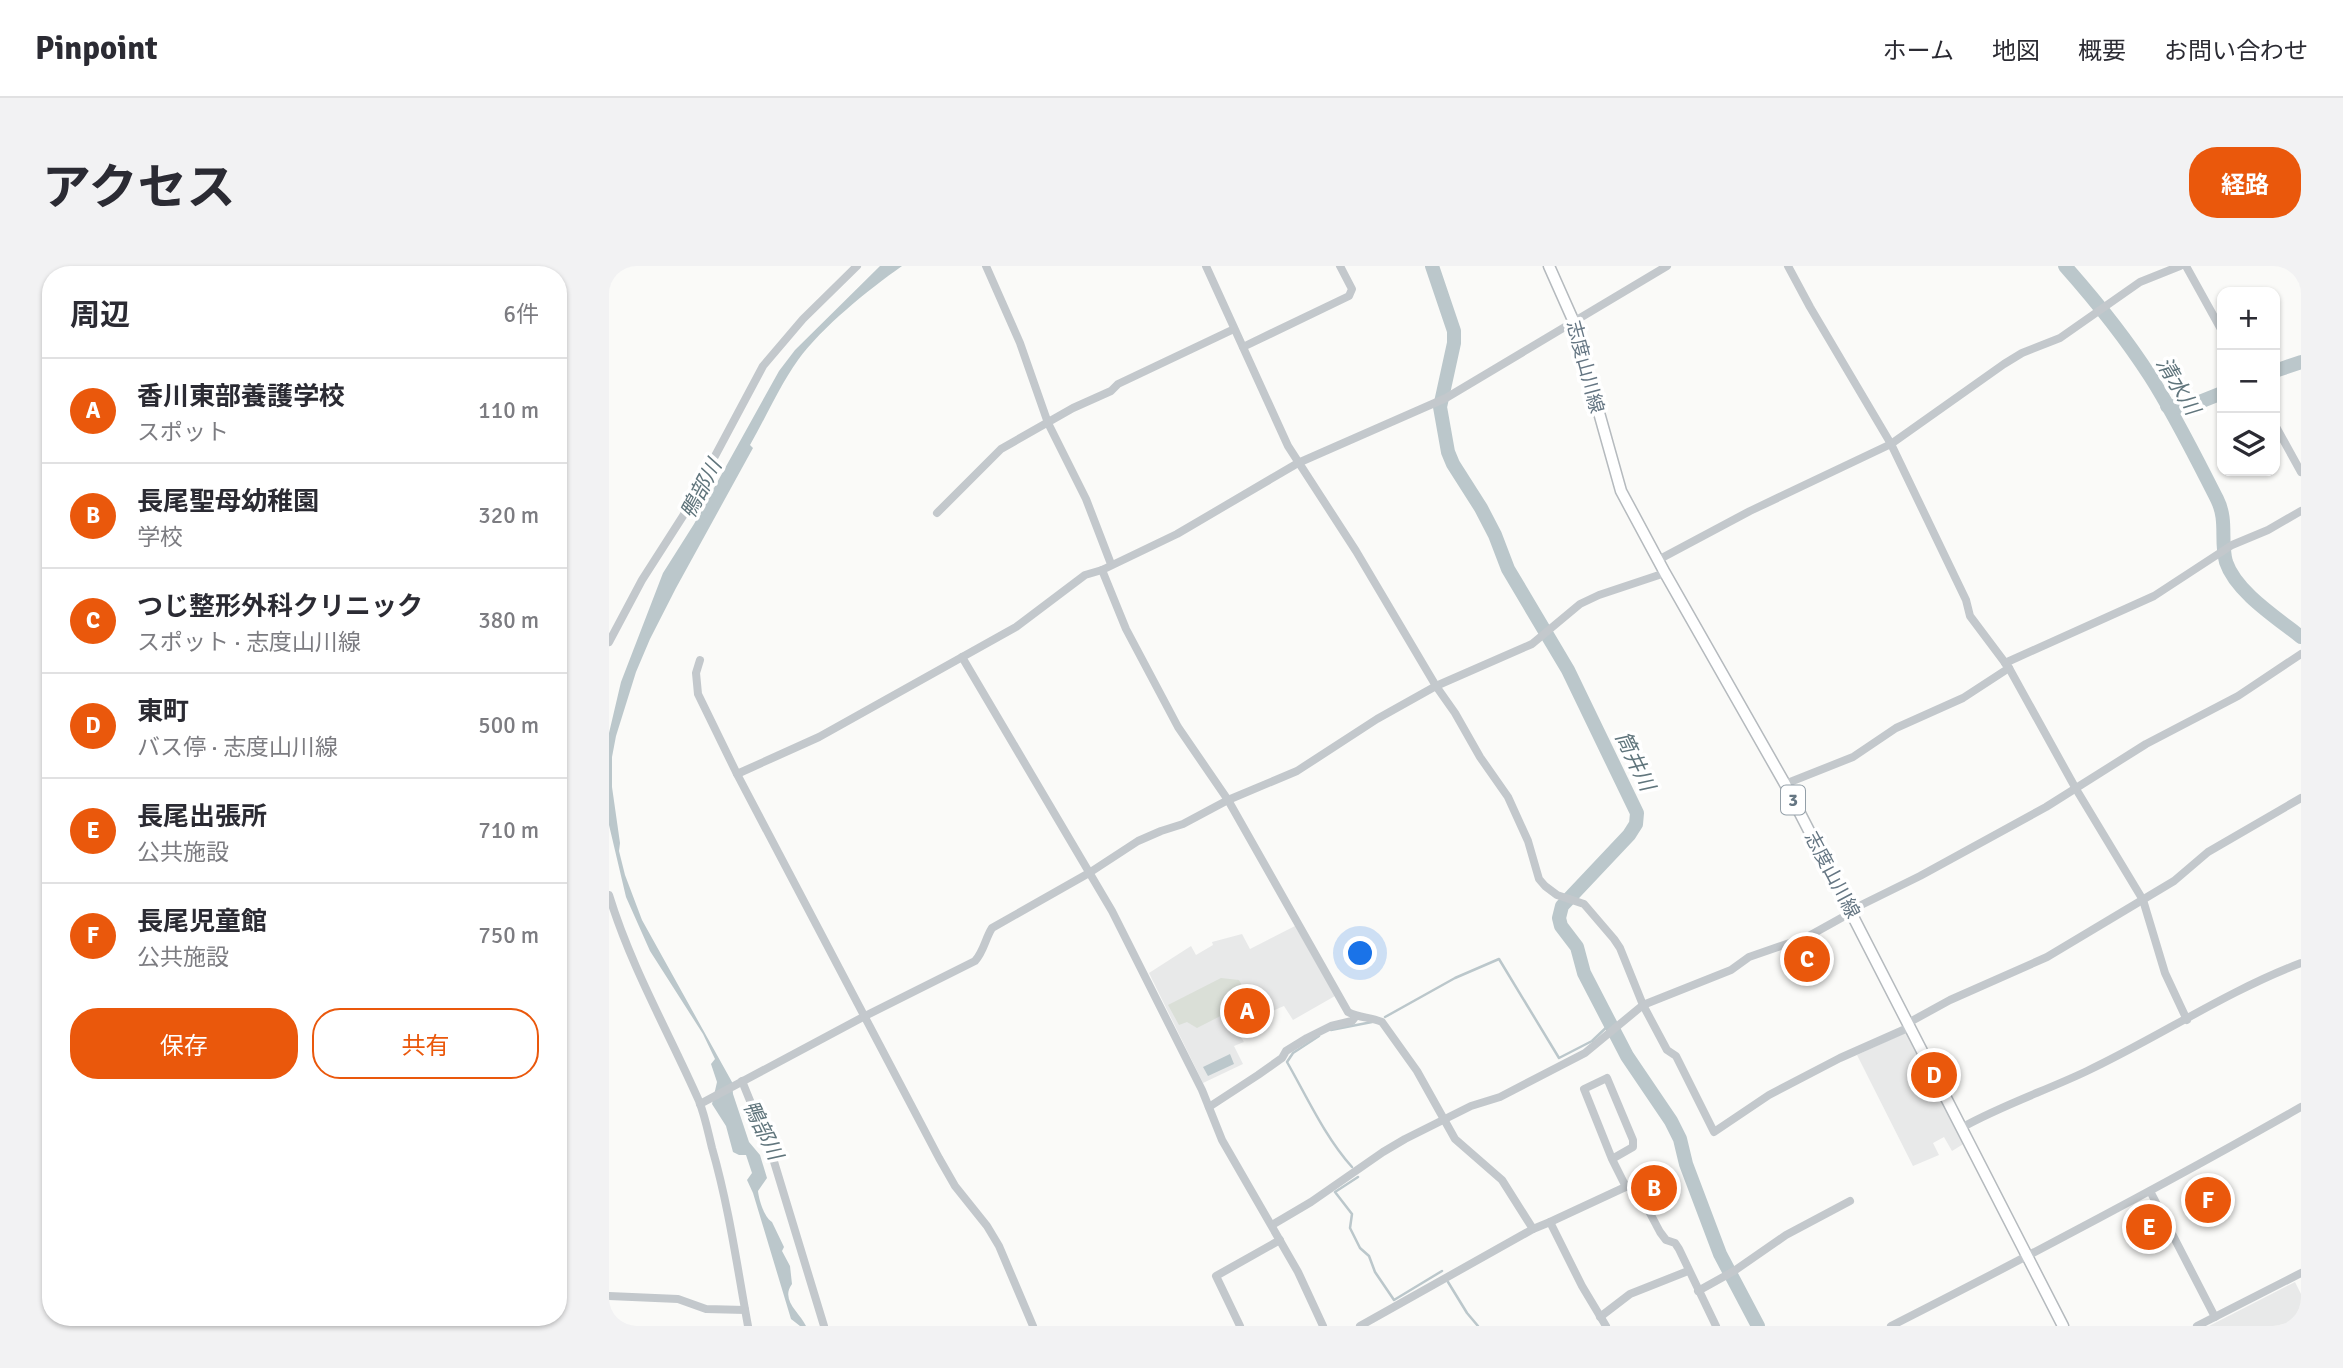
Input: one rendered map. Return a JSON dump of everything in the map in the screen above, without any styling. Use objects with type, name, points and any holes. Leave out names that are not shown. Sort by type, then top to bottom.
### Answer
[{"type":"main road","name":"志度山川線","points":[[1549,266],[1573,320],[1621,491],[1785,784],[2063,1326]]},
{"type":"street","points":[[609,642],[642,580],[683,516],[762,366],[803,319],[857,266]]},
{"type":"street","points":[[986,266],[1020,342],[1048,423],[1086,499],[1111,564]]},
{"type":"street","points":[[1206,266],[1298,463],[1356,551],[1436,686],[1508,797],[1528,841],[1539,879],[1563,897],[1590,910],[1614,939],[1643,1005],[1667,1051],[1676,1056],[1714,1132],[1769,1095],[1909,1025],[1950,1000],[2047,957],[2174,881],[2208,852],[2301,798]]},
{"type":"street","points":[[1243,347],[1349,296],[1352,289],[1340,266]]},
{"type":"street","points":[[737,774],[819,737],[1016,627],[1085,575],[1102,570],[1203,520],[1298,463],[1446,398],[1667,266]]},
{"type":"street","points":[[1788,266],[1891,444],[1966,600],[1970,617],[2007,666],[2143,901],[2165,973],[2187,1020]]},
{"type":"street","points":[[1658,561],[1740,516],[1891,444],[2004,364],[2022,353],[2060,338],[2140,282],[2180,266]]},
{"type":"street","points":[[2186,266],[2217,322]]},
{"type":"street","points":[[937,513],[1001,449],[1073,408],[1111,391],[1124,381],[1234,329]]},
{"type":"street","points":[[2280,434],[2301,472]]},
{"type":"street","points":[[1785,784],[1853,757],[1896,728],[1963,698],[2007,666],[2154,596],[2232,545],[2269,530],[2301,511]]},
{"type":"street","points":[[1102,570],[1126,629],[1178,727],[1228,800],[1348,1012],[1382,1022],[1417,1071],[1455,1139],[1502,1180],[1533,1228]]},
{"type":"street","points":[[703,1102],[975,961],[982,954],[986,937],[992,928],[1089,873],[1138,841],[1183,824],[1228,800],[1297,771],[1365,726],[1436,686],[1532,644],[1580,604],[1665,573]]},
{"type":"street","points":[[1272,1225],[1311,1202],[1383,1152],[1471,1106],[1500,1097],[1597,1044],[1643,1005],[1731,970],[1749,957],[1807,937],[2076,789],[2146,744],[2238,695],[2301,654]]},
{"type":"street","points":[[962,657],[1135,953],[1209,1107],[1222,1140],[1298,1272],[1323,1326]]},
{"type":"street","points":[[700,660],[696,673],[698,694],[737,774],[955,1186],[987,1226],[999,1246],[1033,1326]]},
{"type":"street","points":[[609,895],[612,915],[703,1102],[735,1244],[748,1326]]},
{"type":"street","points":[[1961,1128],[1992,1110],[2086,1072],[2267,976],[2301,963]]},
{"type":"street","points":[[1209,1107],[1250,1081],[1282,1058],[1286,1051],[1307,1038],[1331,1026],[1352,1021],[1356,1016]]},
{"type":"street","points":[[1612,1159],[1633,1147],[1633,1140],[1607,1078],[1584,1089],[1612,1159],[1626,1186]]},
{"type":"street","points":[[740,1082],[772,1156],[824,1326]]},
{"type":"street","points":[[1891,1326],[2027,1257],[2301,1107]]},
{"type":"street","points":[[1360,1326],[1533,1228],[1634,1183],[1660,1232],[1666,1240],[1675,1243],[1716,1326]]},
{"type":"street","points":[[2150,1191],[2215,1317]]},
{"type":"street","points":[[1697,1291],[1731,1273],[1786,1235],[1850,1201]]},
{"type":"street","points":[[1550,1222],[1606,1326]]},
{"type":"street","points":[[1240,1326],[1216,1276],[1280,1240]]},
{"type":"street","points":[[1600,1317],[1630,1294],[1688,1270]]},
{"type":"street","points":[[2197,1326],[2301,1273]]},
{"type":"street","points":[[609,1296],[678,1299],[706,1310],[745,1310]]},
{"type":"shaded area","points":[[880,266],[902,266],[832,322],[798,360],[779,391],[750,445],[753,448],[650,639],[636,672],[612,757],[612,787],[619,851],[625,875],[642,920],[732,1082],[733,1094],[749,1142],[760,1155],[767,1178],[758,1191],[759,1199],[784,1247],[782,1251],[790,1266],[792,1284],[788,1295],[806,1326],[800,1326],[791,1319],[747,1180],[752,1173],[746,1155],[733,1152],[726,1126],[712,1104],[717,1082],[711,1064],[715,1059],[703,1034],[650,951],[626,897],[609,825],[609,733],[621,682],[663,573],[694,524],[779,371],[795,350]]},
{"type":"shaded area","points":[[1295,926],[1335,996],[1293,1020],[1284,1006],[1235,1027],[1244,1042],[1234,1046],[1243,1064],[1203,1083],[1149,973],[1191,946],[1196,955],[1213,945],[1212,942],[1242,934],[1250,949]]},
{"type":"shaded area","points":[[1221,978],[1239,980],[1250,1001],[1197,1028],[1187,1022],[1179,1025],[1168,1005]]},
{"type":"shaded area","points":[[1905,1033],[1909,1034],[1965,1143],[1952,1151],[1944,1137],[1933,1143],[1939,1155],[1913,1166],[1857,1055]]},
{"type":"shaded area","points":[[1230,1054],[1234,1064],[1208,1076],[1203,1067]]},
{"type":"shaded area","points":[[2295,1282],[2301,1294],[2301,1326],[2209,1326]]},
{"type":"waterway","name":"筒井川","points":[[1432,266],[1454,331],[1454,343],[1440,407],[1448,452],[1495,535],[1508,569],[1568,670],[1637,813],[1636,824],[1629,835],[1562,906],[1559,918],[1561,926],[1577,947],[1584,973],[1627,1056],[1671,1121],[1680,1139],[1686,1164],[1720,1254],[1758,1326]]},
{"type":"waterway","name":"清水川","points":[[2065,266],[2131,347],[2177,421],[2220,507],[2224,554],[2231,573],[2258,604],[2301,637]]},
{"type":"waterway","points":[[2280,369],[2301,362]]},
{"type":"waterway","points":[[2167,406],[2187,407],[2217,395]]},
{"type":"waterway","points":[[1385,1017],[1455,978],[1499,959],[1559,1058],[1592,1041],[1611,1023]]},
{"type":"waterway","points":[[1331,1030],[1372,1022]]},
{"type":"waterway","points":[[1319,1036],[1293,1053],[1287,1062],[1325,1130],[1352,1167]]},
{"type":"waterway","points":[[1358,1177],[1335,1192],[1352,1214],[1350,1228],[1360,1248],[1369,1256],[1375,1272],[1394,1300],[1442,1271]]},
{"type":"waterway","points":[[1448,1282],[1478,1326]]},
{"type":"place","name":"つじ整形外科クリニック","points":[[1807,959]]},
{"type":"place","name":"香川東部養護学校","points":[[1247,1011]]},
{"type":"place","name":"東町","points":[[1934,1075]]},
{"type":"place","name":"長尾聖母幼稚園","points":[[1654,1188]]},
{"type":"place","name":"長尾児童館","points":[[2208,1200]]},
{"type":"place","name":"長尾出張所","points":[[2149,1227]]},
{"type":"water label","name":"鴨部川","points":[[701,489]]},
{"type":"water label","name":"鴨部川","points":[[763,1130]]}]
